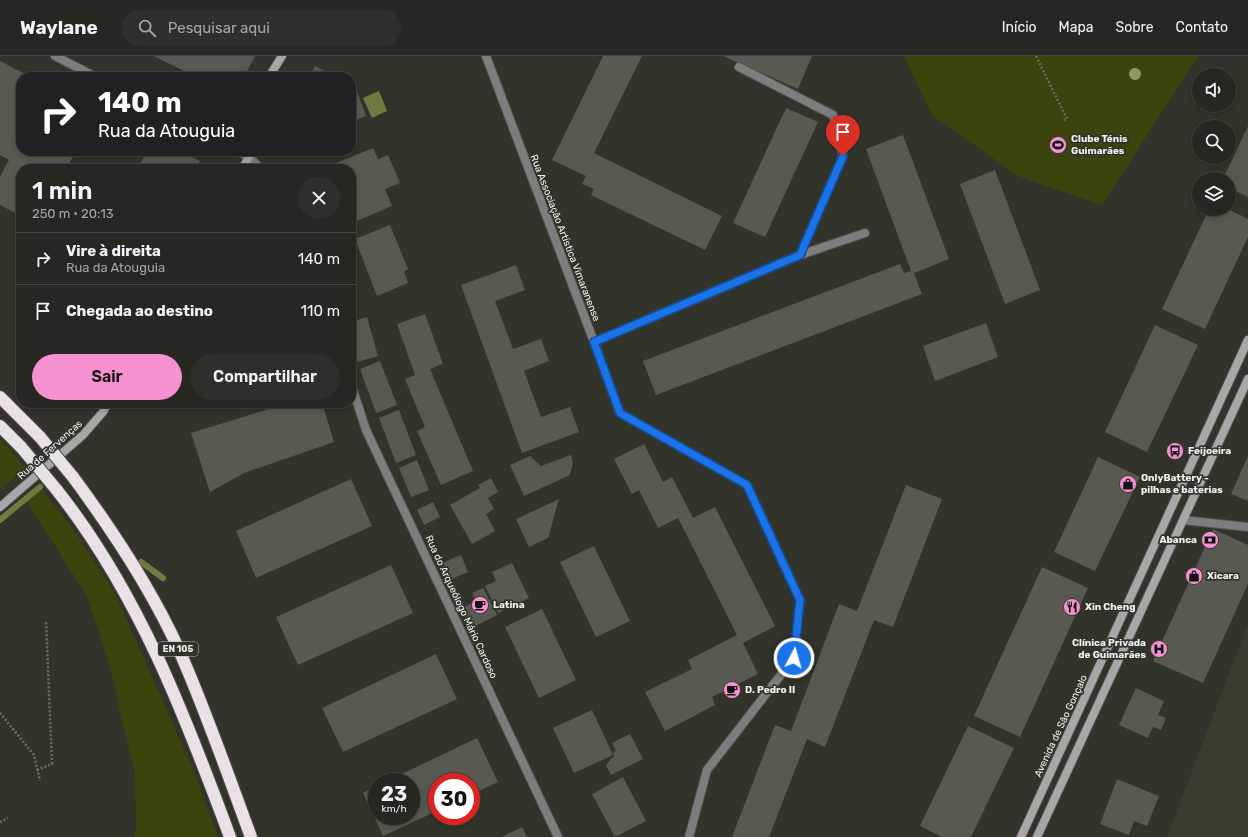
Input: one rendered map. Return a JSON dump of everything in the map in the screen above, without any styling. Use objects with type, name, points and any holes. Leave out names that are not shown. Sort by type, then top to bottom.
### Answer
[{"type":"highway","name":"EN 105","points":[[0,397],[40,437],[73,477],[95,506],[143,581],[178,649],[194,686],[251,837]]},
{"type":"highway","name":"EN 105","points":[[0,426],[21,447],[56,489],[90,536],[112,571],[151,640],[187,722],[230,837]]},
{"type":"street","points":[[55,56],[86,72]]},
{"type":"street","points":[[272,72],[282,56]]},
{"type":"street","name":"Rua Associação Artística Vimaranense","points":[[486,56],[620,413],[747,485],[800,600],[794,658],[707,770],[689,837]]},
{"type":"street","points":[[739,67],[833,115],[843,156],[800,255]]},
{"type":"street","points":[[245,164],[249,157],[256,164]]},
{"type":"street","points":[[594,342],[800,255],[865,233]]},
{"type":"street","name":"Avenida de São Gonçalo","points":[[1021,837],[1248,340]]},
{"type":"street","points":[[1037,837],[1248,379]]},
{"type":"street","name":"Rua do Arqueólogo Mário Cardoso","points":[[356,399],[366,430],[558,837]]},
{"type":"street","name":"Rua de Fervenças","points":[[0,507],[83,435],[105,408]]},
{"type":"street","points":[[1183,520],[1248,527]]},
{"type":"path","points":[[1036,56],[1067,119],[1064,120]]},
{"type":"path","points":[[38,770],[52,764],[46,620]]},
{"type":"path","points":[[0,713],[34,755],[40,781]]},
{"type":"path","points":[[0,822],[8,818]]},
{"type":"shaded area","name":"Clube Ténis Guimarães","points":[[904,56],[1198,56],[1102,205],[1018,176],[932,115]]},
{"type":"shaded area","points":[[379,91],[387,111],[372,118],[363,98]]},
{"type":"shaded area","points":[[0,439],[26,469],[0,489]]},
{"type":"shaded area","points":[[40,487],[74,530],[115,594],[193,769],[218,837],[134,837],[136,826],[135,773],[108,660],[87,596],[25,499]]},
{"type":"shaded area","points":[[1248,624],[1248,837],[1167,837]]},
{"type":"building","points":[[154,56],[255,56],[247,72],[186,72]]},
{"type":"building","points":[[603,56],[642,56],[594,153],[722,216],[705,250],[591,195],[594,189],[582,184],[586,176],[552,160]]},
{"type":"building","points":[[723,56],[812,56],[798,89]]},
{"type":"building","points":[[0,61],[21,72],[16,72],[16,156],[73,156],[69,164],[16,164],[16,213],[0,205],[0,177],[9,160],[0,155]]},
{"type":"building","points":[[315,66],[327,72],[312,72]]},
{"type":"building","points":[[356,89],[366,116],[356,120]]},
{"type":"building","points":[[786,108],[818,122],[765,237],[733,223]]},
{"type":"building","points":[[1248,126],[1248,197],[1236,191],[1236,172],[1226,172],[1230,164],[1236,164],[1236,151]]},
{"type":"building","points":[[903,135],[949,259],[914,273],[922,294],[656,395],[643,361],[900,264],[904,273],[911,271],[866,149]]},
{"type":"building","points":[[373,148],[378,159],[388,155],[400,183],[385,189],[392,206],[357,221],[356,164],[334,164]]},
{"type":"building","points":[[144,156],[190,156],[200,161],[198,164],[140,164]]},
{"type":"building","points":[[995,170],[1040,290],[1005,304],[960,184]]},
{"type":"building","points":[[1236,213],[1248,219],[1248,237],[1205,329],[1162,309],[1206,216],[1236,216]]},
{"type":"building","points":[[390,225],[408,269],[404,272],[408,283],[377,296],[356,239]]},
{"type":"building","points":[[516,265],[525,290],[495,301],[513,349],[541,339],[549,361],[524,371],[541,417],[570,407],[579,432],[522,453],[461,285]]},
{"type":"building","points":[[425,314],[443,364],[430,369],[473,471],[441,485],[417,431],[425,427],[405,379],[415,375],[397,324]]},
{"type":"building","points":[[367,317],[378,356],[357,362],[356,320]]},
{"type":"building","points":[[986,323],[998,357],[935,381],[923,346]]},
{"type":"building","points":[[1155,325],[1198,345],[1147,452],[1105,432]]},
{"type":"building","points":[[380,361],[397,405],[376,413],[360,369]]},
{"type":"building","points":[[272,408],[324,408],[334,442],[244,473],[210,492],[191,433]]},
{"type":"building","points":[[399,410],[416,455],[396,463],[379,418]]},
{"type":"building","points":[[644,444],[663,482],[672,477],[693,518],[715,507],[775,626],[743,643],[758,674],[712,697],[715,705],[665,731],[645,692],[692,669],[688,660],[737,635],[678,518],[658,528],[639,490],[632,494],[614,459]]},
{"type":"building","points":[[571,455],[573,462],[570,475],[524,496],[510,465],[530,456],[541,466]]},
{"type":"building","points":[[1248,456],[1248,501],[1231,494]]},
{"type":"building","points":[[1098,457],[1140,477],[1095,571],[1054,552]]},
{"type":"building","points":[[417,460],[429,490],[411,497],[399,468]]},
{"type":"building","points":[[491,478],[498,492],[488,498],[494,509],[486,514],[495,531],[472,544],[450,505],[480,488],[478,485]]},
{"type":"building","points":[[351,479],[372,526],[256,578],[236,531]]},
{"type":"building","points":[[906,485],[942,499],[893,627],[874,620],[825,747],[807,739],[769,837],[732,837],[775,725],[791,731],[839,604],[857,611]]},
{"type":"building","points":[[559,499],[548,538],[529,547],[516,519]]},
{"type":"building","points":[[433,502],[440,517],[424,525],[417,510]]},
{"type":"building","points":[[1213,529],[1248,545],[1248,584],[1203,683],[1153,661]]},
{"type":"building","points":[[594,546],[630,621],[596,637],[560,562]]},
{"type":"building","points":[[461,555],[468,572],[449,580],[442,563]]},
{"type":"building","points":[[512,563],[529,598],[498,613],[485,586],[496,581],[492,572]]},
{"type":"building","points":[[391,565],[413,613],[298,665],[276,617]]},
{"type":"building","points":[[1042,567],[1088,588],[1020,737],[974,716]]},
{"type":"building","name":"Latina","points":[[483,588],[497,615],[470,629],[460,609],[476,601],[472,593]]},
{"type":"building","points":[[542,609],[576,680],[539,698],[505,627]]},
{"type":"building","points":[[436,654],[457,699],[343,752],[322,708]]},
{"type":"building","points":[[1136,688],[1164,701],[1158,715],[1166,718],[1161,730],[1153,727],[1148,738],[1119,725]]},
{"type":"building","points":[[592,710],[613,755],[574,773],[553,728]]},
{"type":"building","points":[[968,726],[1014,748],[971,837],[942,837],[920,826]]},
{"type":"building","points":[[630,734],[643,759],[611,775],[606,765],[614,756],[613,752],[616,751],[612,743]]},
{"type":"building","points":[[477,738],[498,782],[480,791],[480,773],[428,773],[428,815],[420,819],[420,773],[404,773]]},
{"type":"building","points":[[623,777],[646,821],[615,837],[592,794]]},
{"type":"building","points":[[1117,779],[1159,796],[1147,826],[1134,821],[1129,835],[1100,824]]},
{"type":"building","points":[[368,790],[368,804],[363,793]]},
{"type":"building","points":[[378,825],[407,825],[383,836]]},
{"type":"building","points":[[522,827],[527,837],[502,837]]},
{"type":"waterway","points":[[0,520],[40,487]]},
{"type":"waterway","points":[[141,562],[163,578]]},
{"type":"place","name":"Clube Ténis Guimarães","points":[[1058,145]]},
{"type":"place","name":"Feijoeira","points":[[1175,451]]},
{"type":"place","name":"OnlyBattery - pilhas e baterias","points":[[1128,484]]},
{"type":"place","name":"Abanca","points":[[1210,540]]},
{"type":"place","name":"Xicara","points":[[1194,576]]},
{"type":"place","name":"Latina","points":[[480,605]]},
{"type":"place","name":"Xin Cheng","points":[[1072,607]]},
{"type":"place","name":"Clínica Privada de Guimarães","points":[[1159,649]]},
{"type":"place","name":"D. Pedro II","points":[[732,690]]},
{"type":"route","points":[[794,658],[800,600],[747,485],[620,413],[594,342],[800,255],[843,156]]}]
